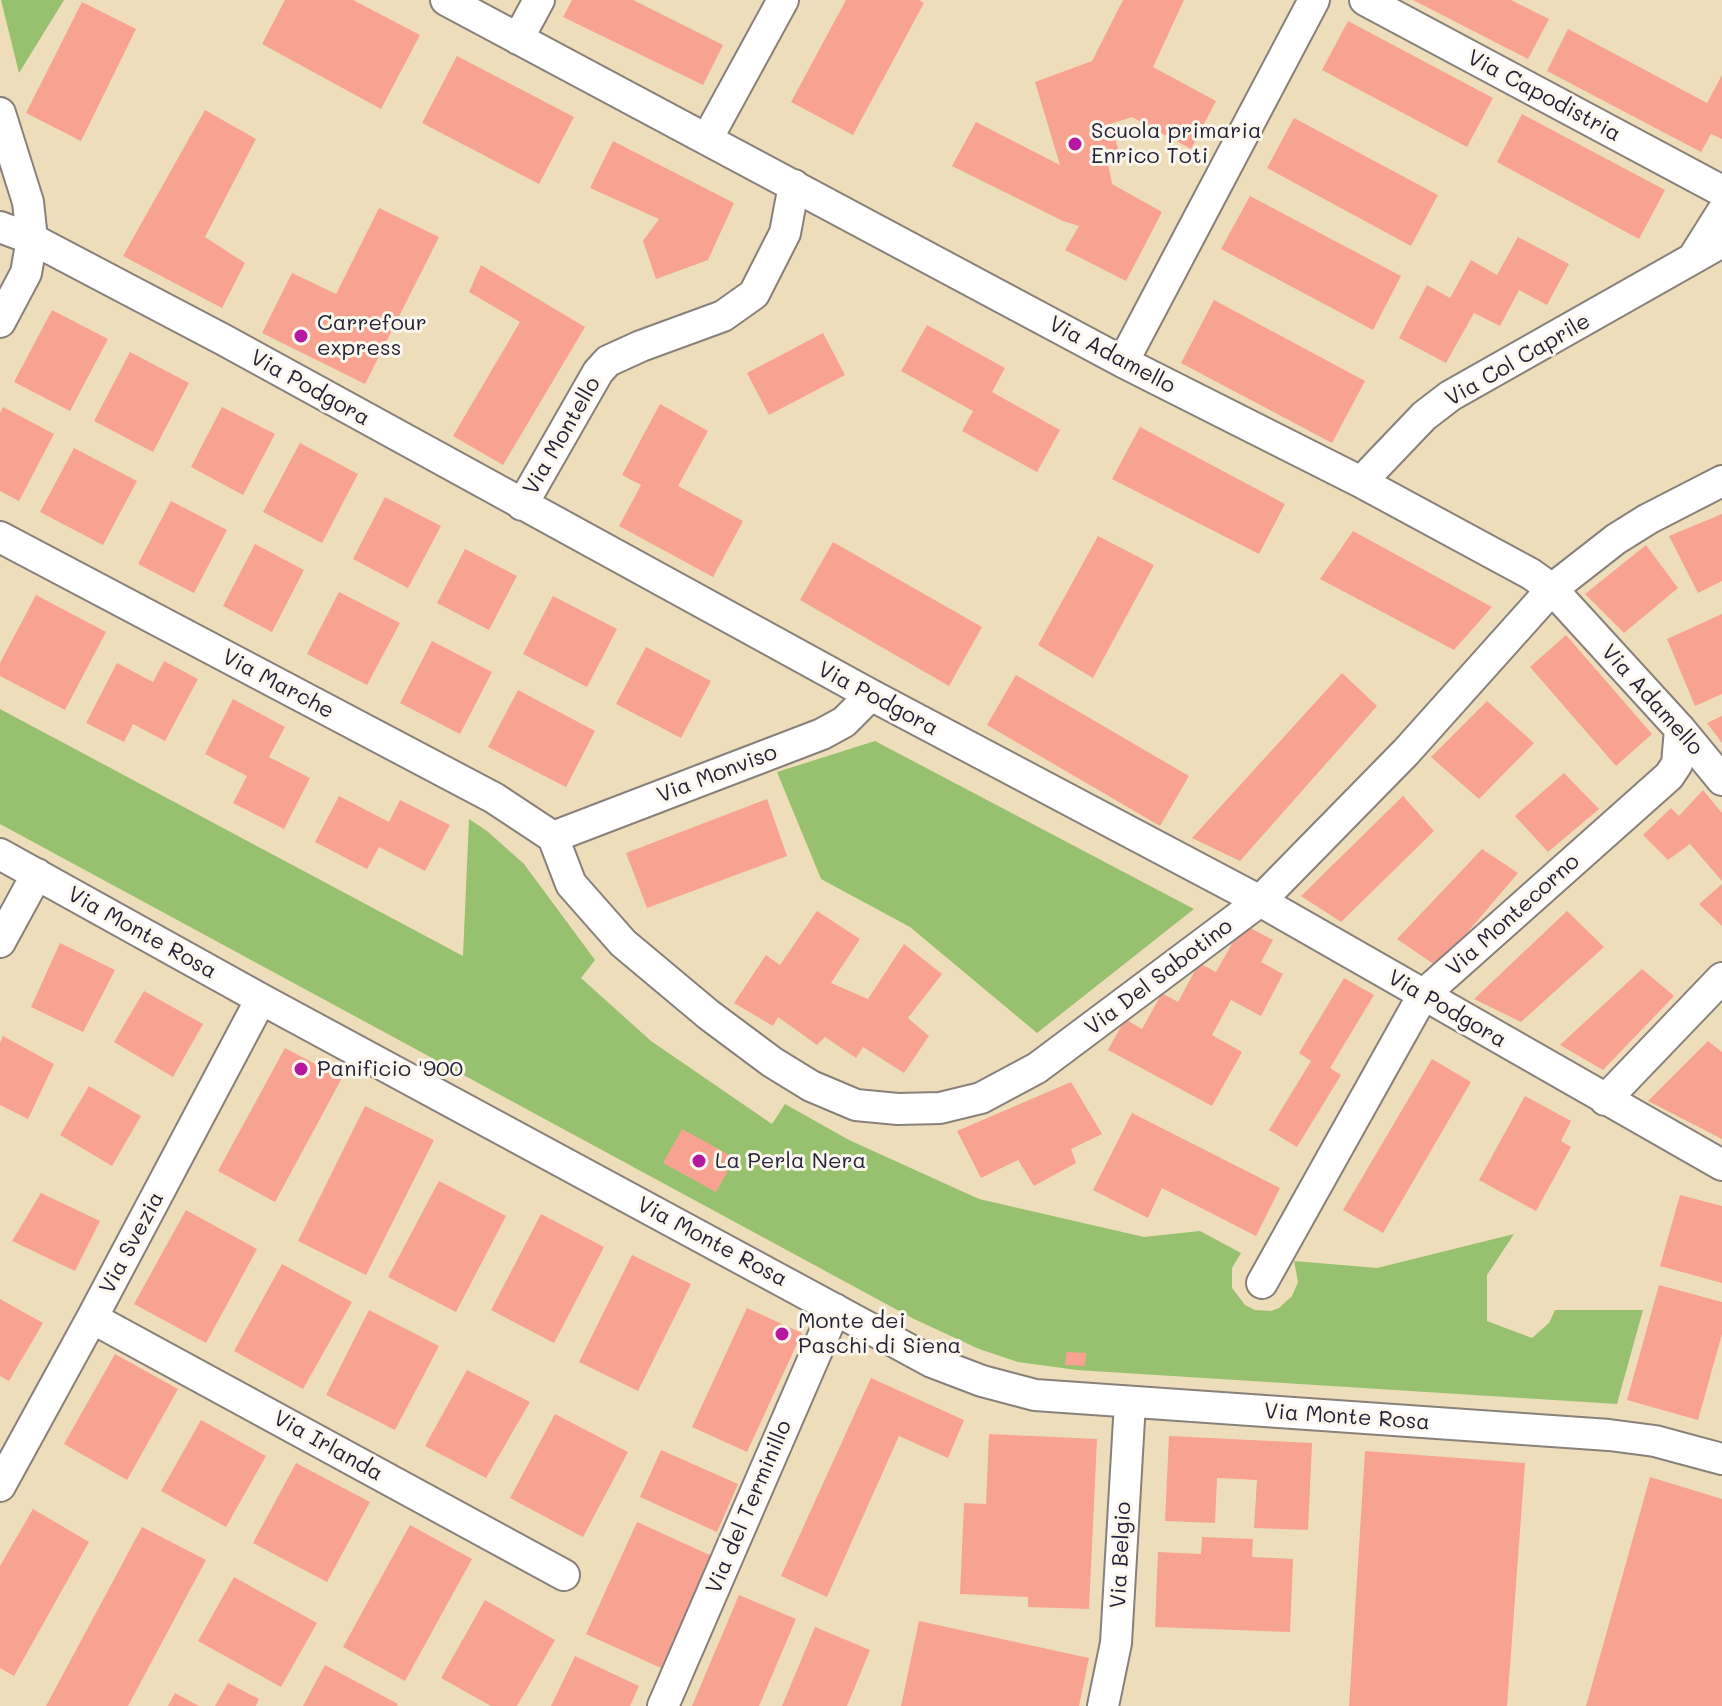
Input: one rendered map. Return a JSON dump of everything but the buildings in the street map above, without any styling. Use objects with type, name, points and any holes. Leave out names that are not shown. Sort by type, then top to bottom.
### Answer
[{"type":"street","name":"Via Adamello","points":[[446,0],[1123,362],[1361,482],[1531,574],[1552,589],[1680,729],[1722,780]]},
{"type":"street","points":[[518,39],[539,0]]},
{"type":"street","points":[[707,139],[783,0]]},
{"type":"street","points":[[1123,362],[1314,0]]},
{"type":"street","name":"Via Capodistria","points":[[1365,0],[1722,191]]},
{"type":"street","points":[[0,113],[28,202],[32,239],[26,273],[0,322]]},
{"type":"street","name":"Via Montello","points":[[522,505],[598,372],[608,361],[723,316],[754,294],[785,233],[794,185]]},
{"type":"street","name":"Via Col Caprile","points":[[1692,260],[1722,212]]},
{"type":"street","name":"Via Podgora","points":[[0,227],[32,239],[224,340],[871,695],[1260,901],[1722,1165]]},
{"type":"street","name":"Via Col Caprile","points":[[1361,482],[1424,416],[1450,396],[1722,242]]},
{"type":"street","name":"Via Del Sabotino","points":[[553,837],[571,884],[623,943],[709,1015],[772,1062],[811,1086],[856,1105],[898,1109],[940,1108],[981,1098],[1037,1068],[1260,901],[1406,752],[1552,589],[1616,539],[1722,481]]},
{"type":"street","name":"Via Marche","points":[[0,537],[494,798],[553,837]]},
{"type":"street","name":"Via Monviso","points":[[553,837],[822,734],[844,722],[871,695]]},
{"type":"street","name":"Via Montecorno","points":[[1262,1283],[1423,995],[1669,776],[1677,764],[1680,729]]},
{"type":"street","name":"Via Monte Rosa","points":[[0,854],[261,999],[932,1362],[982,1381],[1035,1395],[1609,1435],[1655,1441],[1722,1459]]},
{"type":"street","points":[[0,942],[37,874]]},
{"type":"street","points":[[1605,1100],[1722,978]]},
{"type":"street","name":"Via Svezia","points":[[0,1486],[261,999]]},
{"type":"street","name":"Via del Terminillo","points":[[663,1706],[835,1309]]},
{"type":"street","name":"Via Irlanda","points":[[92,1318],[564,1575]]},
{"type":"street","name":"Via Belgio","points":[[1103,1706],[1116,1643],[1130,1402]]},
{"type":"green space","points":[[1,0],[64,0],[19,73]]},
{"type":"green space","points":[[0,709],[463,956],[469,819],[524,864],[595,960],[581,978],[651,1041],[772,1124],[785,1104],[849,1140],[979,1199],[1144,1237],[1200,1231],[1241,1253],[1232,1268],[1232,1288],[1245,1305],[1255,1310],[1279,1308],[1292,1296],[1298,1282],[1294,1261],[1377,1268],[1514,1234],[1487,1275],[1487,1321],[1532,1338],[1549,1323],[1555,1310],[1643,1310],[1617,1404],[1077,1370],[1018,1362],[979,1349],[914,1319],[0,824]]},
{"type":"green space","points":[[875,741],[1194,909],[1037,1033],[910,927],[821,879],[777,772]]},
{"type":"place","name":"Scuola primaria Enrico Toti","points":[[1075,144]]},
{"type":"place","name":"Carrefour express","points":[[301,336]]},
{"type":"place","name":"Panificio '900","points":[[301,1069]]},
{"type":"place","name":"La Perla Nera","points":[[699,1161]]},
{"type":"place","name":"Monte dei Paschi di Siena","points":[[782,1334]]}]
